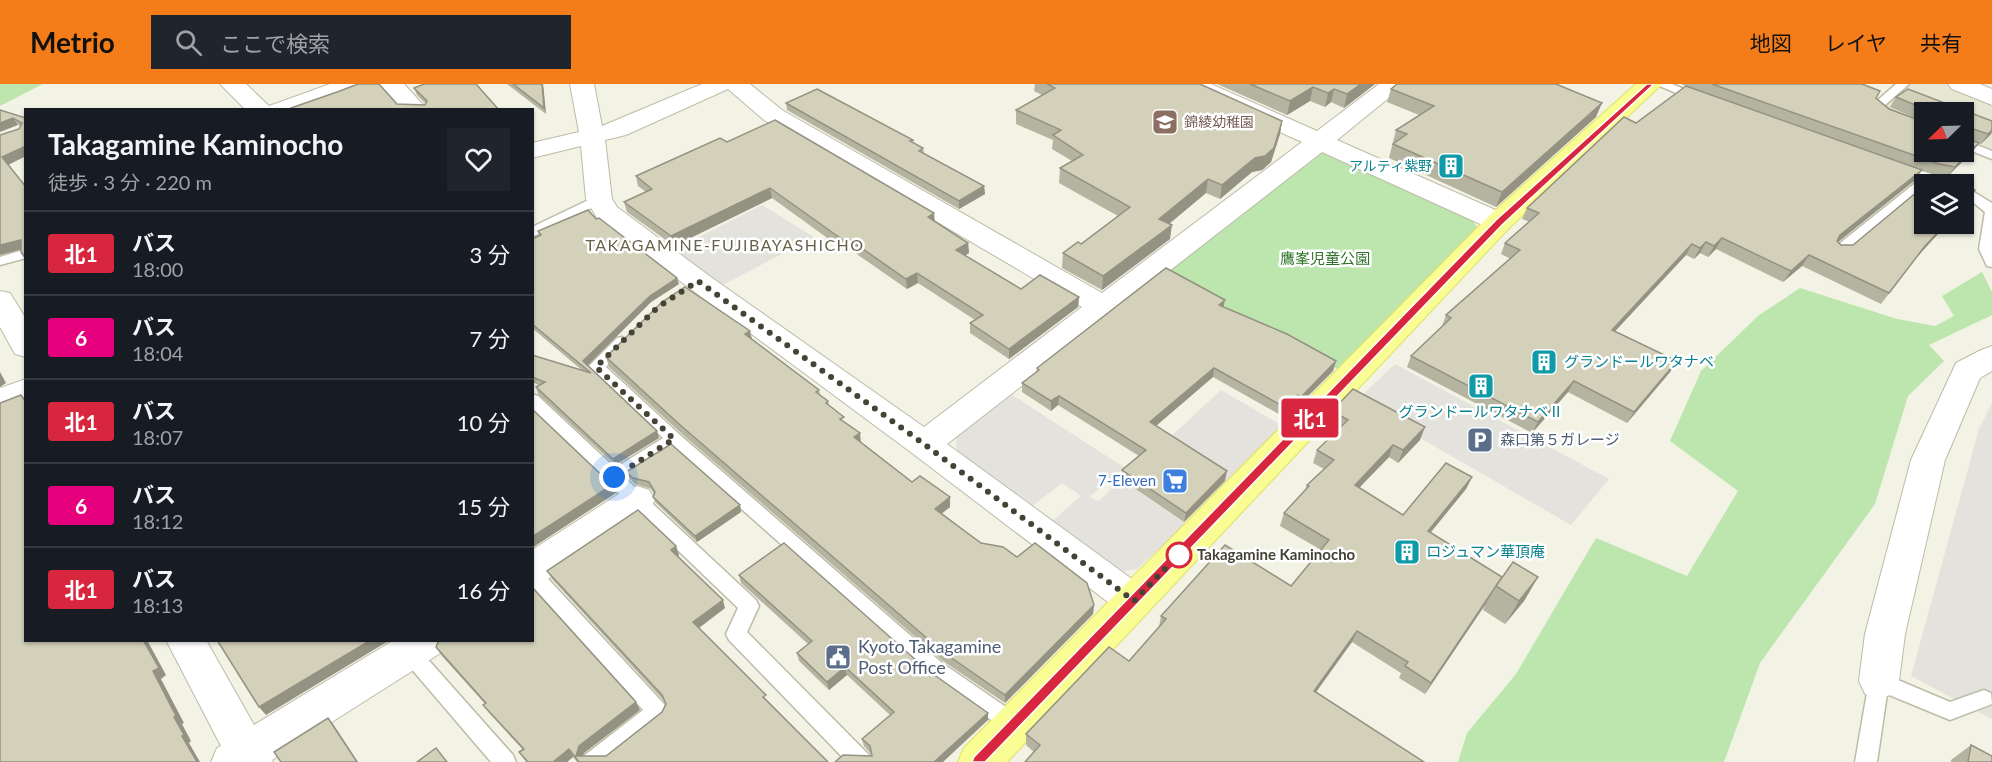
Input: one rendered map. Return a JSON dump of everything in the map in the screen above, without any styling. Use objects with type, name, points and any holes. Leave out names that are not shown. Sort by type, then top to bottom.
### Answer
[{"type":"main road","points":[[979,762],[1499,222],[1650,84]]},
{"type":"street","points":[[232,84],[258,108]]},
{"type":"street","points":[[284,108],[352,84]]},
{"type":"street","points":[[582,84],[592,135],[599,199],[608,212],[688,288],[924,444],[1134,601]]},
{"type":"street","points":[[534,150],[617,130],[721,84]]},
{"type":"street","points":[[736,84],[773,115],[1104,307]]},
{"type":"street","points":[[1192,84],[1499,222]]},
{"type":"street","points":[[924,444],[1394,84]]},
{"type":"street","points":[[1960,84],[1992,98]]},
{"type":"street","points":[[0,300],[24,343]]},
{"type":"street","points":[[1879,681],[1885,634],[1928,460],[1967,371],[1992,357]]},
{"type":"street","points":[[0,400],[24,391]]},
{"type":"street","points":[[534,570],[625,489]]},
{"type":"street","points":[[186,642],[244,759],[419,647]]},
{"type":"lane","points":[[1661,84],[1716,104]]},
{"type":"lane","points":[[1903,84],[1877,106],[1888,114],[1914,124]]},
{"type":"lane","points":[[1974,148],[1992,155]]},
{"type":"lane","points":[[1884,163],[1914,174]]},
{"type":"lane","points":[[1839,251],[1914,190]]},
{"type":"lane","points":[[1974,195],[1988,203],[1992,211],[1986,249],[1992,263]]},
{"type":"lane","points":[[534,232],[599,199]]},
{"type":"lane","points":[[1,262],[24,254]]},
{"type":"lane","points":[[635,329],[596,367],[674,439],[935,669],[1015,725]]},
{"type":"lane","points":[[534,402],[749,606],[736,634],[861,762]]},
{"type":"lane","points":[[625,489],[674,439]]},
{"type":"lane","points":[[534,574],[657,711],[593,762]]},
{"type":"lane","points":[[419,647],[505,762]]},
{"type":"lane","points":[[1866,762],[1879,681],[1950,711],[1984,699]]},
{"type":"shaded area","points":[[1900,84],[1952,84],[1992,101],[1992,159],[1974,152],[1974,102],[1914,102],[1914,128],[1865,107]]},
{"type":"shaded area","points":[[762,205],[814,237],[721,286],[672,251]]},
{"type":"shaded area","name":"森口第５ガレージ","points":[[1395,364],[1609,479],[1571,525],[1356,401]]},
{"type":"shaded area","points":[[1221,390],[1288,429],[1229,483],[1165,442]]},
{"type":"shaded area","points":[[1012,395],[1125,468],[1089,497],[1099,501],[1121,479],[1186,524],[1137,569],[1119,572],[1050,523],[1081,496],[1062,483],[1030,508],[957,456],[956,437]]},
{"type":"shaded area","points":[[1992,403],[1992,719],[1911,676],[1979,429]]},
{"type":"green space","points":[[0,84],[43,84],[0,106]]},
{"type":"green space","name":"鷹峯児童公園","points":[[1314,153],[1337,155],[1471,219],[1481,232],[1341,371],[1161,271]]},
{"type":"green space","points":[[1982,272],[1992,292],[1992,315],[1929,345],[1944,361],[1908,396],[1875,504],[1760,663],[1724,762],[1458,762],[1467,733],[1516,674],[1596,538],[1687,576],[1738,491],[1670,441],[1701,371],[1758,316],[1800,288],[1897,319],[1935,326],[1954,316],[1942,296]]},
{"type":"building","points":[[358,84],[379,84],[397,104],[425,105],[427,101],[414,88],[424,84],[476,84],[497,108],[291,108]]},
{"type":"building","points":[[513,84],[542,84],[544,108]]},
{"type":"building","points":[[1047,84],[1200,84],[1282,121],[1274,148],[1265,156],[1255,158],[1222,185],[1208,179],[1159,219],[1172,225],[1103,276],[1063,253],[1078,242],[1081,244],[1130,207],[1060,168],[1083,155],[1053,135],[1061,130],[1016,110],[1055,88]]},
{"type":"building","points":[[1250,84],[1361,84],[1347,94],[1334,89],[1328,93],[1313,87],[1290,101]]},
{"type":"building","points":[[1397,84],[1556,84],[1602,103],[1502,192],[1393,144],[1407,134],[1396,130],[1434,106],[1391,89]]},
{"type":"building","points":[[1712,84],[1862,84],[1880,91],[1876,98],[1889,109],[1914,118],[1914,155]]},
{"type":"building","points":[[1686,86],[1922,170],[1914,174],[1914,176],[1840,235],[1837,241],[1841,245],[1853,245],[1914,194],[1914,234],[1936,234],[1889,293],[1809,255],[1791,271],[1722,238],[1714,246],[1706,242],[1700,248],[1692,244],[1612,330],[1677,361],[1634,412],[1574,381],[1538,422],[1411,356],[1451,318],[1446,315],[1520,250],[1505,243],[1539,213],[1527,208],[1624,117],[1636,123]]},
{"type":"building","points":[[817,89],[913,140],[910,141],[923,148],[919,151],[984,186],[959,201],[786,103]]},
{"type":"building","points":[[1908,89],[1942,102],[1914,102],[1914,104],[1896,97]]},
{"type":"building","points":[[0,110],[24,117],[24,147],[2,157],[24,184],[24,256],[21,252],[21,240],[0,245],[0,135],[19,129],[22,123],[13,118],[0,123]]},
{"type":"building","points":[[1974,114],[1992,121],[1992,130],[1988,134],[1974,129]]},
{"type":"building","points":[[775,120],[934,213],[928,217],[968,243],[956,250],[1021,289],[1040,275],[1079,297],[1009,349],[970,323],[983,315],[917,273],[906,279],[847,238],[843,240],[770,188],[671,236],[624,202],[652,189],[636,176],[720,138],[727,142]]},
{"type":"building","points":[[1933,162],[1960,162],[1955,167]]},
{"type":"building","points":[[588,210],[596,219],[599,218],[677,278],[650,296],[583,361],[657,431],[613,459],[536,387],[545,382],[534,378],[534,356],[591,373],[534,326],[534,238],[541,235],[538,231]]},
{"type":"building","points":[[1166,268],[1225,300],[1219,305],[1287,334],[1336,361],[1301,397],[1298,395],[1286,408],[1214,368],[1150,422],[1227,471],[1186,513],[1122,470],[1146,450],[1059,396],[1051,401],[1022,383],[1039,370],[1037,368]]},
{"type":"building","points":[[685,287],[750,331],[745,334],[819,390],[816,392],[828,401],[826,403],[844,417],[840,419],[860,433],[854,437],[912,482],[920,476],[950,497],[935,509],[981,543],[1003,547],[1017,557],[1035,543],[1087,583],[1094,605],[1005,695],[943,652],[679,424],[606,357],[662,302]]},
{"type":"building","points":[[1353,389],[1425,427],[1403,450],[1393,445],[1355,485],[1403,515],[1446,463],[1472,477],[1428,531],[1502,577],[1431,683],[1405,666],[1408,662],[1357,631],[1314,691],[1424,762],[1025,762],[1040,745],[1026,734],[1109,647],[1129,661],[1166,619],[1161,616],[1225,545],[1291,586],[1329,540],[1284,513],[1309,486],[1307,485],[1334,460],[1317,450],[1348,420],[1332,411]]},
{"type":"building","points":[[21,395],[24,399],[24,642],[144,642],[159,668],[153,671],[176,716],[174,717],[184,735],[182,736],[197,762],[0,762],[0,403]]},
{"type":"building","points":[[534,411],[612,485],[534,536]]},
{"type":"building","points":[[671,444],[740,505],[695,536],[653,497],[655,492],[649,482],[633,478],[626,472]]},
{"type":"building","points":[[638,510],[676,546],[671,550],[723,600],[693,622],[766,695],[763,697],[828,762],[579,762],[569,749],[553,762],[528,762],[519,752],[524,749],[483,705],[486,703],[436,647],[438,642],[534,642],[534,589],[636,702],[579,746],[576,756],[606,756],[662,712],[666,704],[662,695],[547,571]]},
{"type":"building","points":[[784,543],[926,669],[988,713],[934,762],[835,762],[843,755],[872,756],[870,746],[862,739],[894,712],[845,667],[827,682],[797,653],[812,641],[739,575]]},
{"type":"building","points":[[1513,562],[1538,577],[1519,601],[1496,586]]},
{"type":"building","points":[[218,642],[368,642],[259,707]]},
{"type":"building","points":[[328,718],[357,762],[281,762],[274,752]]},
{"type":"building","points":[[1971,745],[1992,756],[1992,762],[1968,762]]},
{"type":"building","points":[[436,748],[447,762],[417,762]]},
{"type":"bus line","name":"北1","points":[[979,762],[1499,222],[1650,84]]},
{"type":"place","name":"錦綾幼稚園","points":[[1165,122]]},
{"type":"place","name":"アルティ紫野","points":[[1451,166]]},
{"type":"place","name":"グランドールワタナベ","points":[[1544,362]]},
{"type":"place","name":"グランドールワタナベⅡ","points":[[1481,386]]},
{"type":"place","name":"森口第５ガレージ","points":[[1480,440]]},
{"type":"place","name":"7-Eleven","points":[[1175,481]]},
{"type":"place","name":"ロジュマン華頂庵","points":[[1407,552]]},
{"type":"place","name":"Takagamine Kaminocho","points":[[1179,555]]},
{"type":"place","name":"Kyoto Takagamine Post Office","points":[[838,657]]},
{"type":"district","name":"TAKAGAMINE-FUJIBAYASHICHO","points":[[725,245]]},
{"type":"route","points":[[614,477],[674,439],[596,367],[658,307],[698,281],[924,444],[1134,601],[1184,549],[1179,555]]}]
